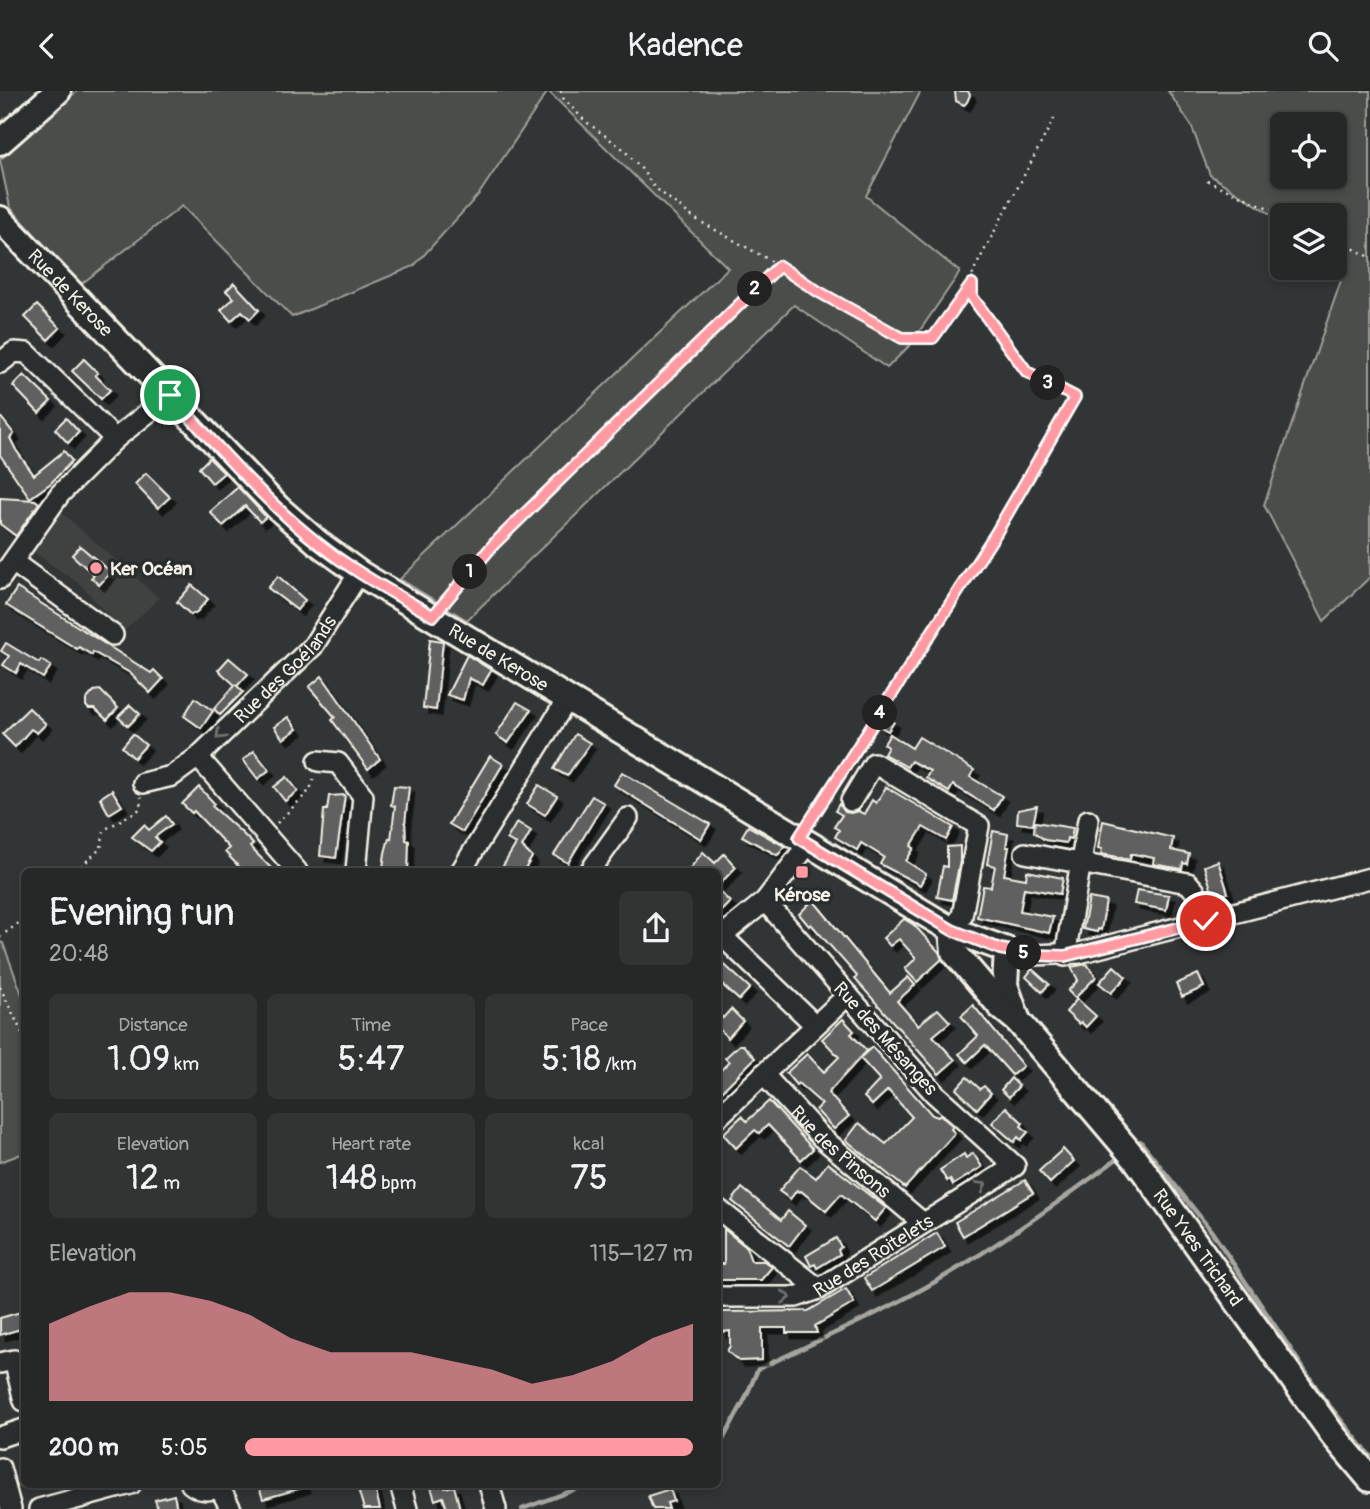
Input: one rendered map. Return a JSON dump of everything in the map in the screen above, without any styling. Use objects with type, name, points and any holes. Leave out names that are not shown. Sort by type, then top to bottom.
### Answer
[{"type":"main road","points":[[0,142],[58,91]]},
{"type":"main road","name":"Rue de Kerose","points":[[0,205],[5,224],[278,507],[318,543],[359,573],[952,930],[1004,950]]},
{"type":"main road","points":[[952,930],[954,952],[986,989]]},
{"type":"main road","points":[[986,989],[984,966],[987,960],[1004,950],[1005,985],[1018,1021]]},
{"type":"main road","name":"Rue Yves Trichard","points":[[986,989],[1018,1021],[1136,1160],[1333,1436],[1370,1479]]},
{"type":"street","points":[[0,363],[14,352],[27,353],[115,439]]},
{"type":"street","points":[[0,579],[60,494],[115,439],[170,395]]},
{"type":"street","points":[[13,562],[113,635]]},
{"type":"street","name":"Rue des Goélands","points":[[143,783],[172,776],[198,757],[313,646],[359,573]]},
{"type":"street","points":[[463,868],[568,698]]},
{"type":"street","points":[[198,757],[294,868]]},
{"type":"street","points":[[318,761],[338,763],[363,796],[356,868]]},
{"type":"street","points":[[851,800],[874,763],[979,826],[962,916],[952,930]]},
{"type":"street","points":[[592,868],[628,818]]},
{"type":"street","points":[[1065,956],[1088,820]]},
{"type":"street","points":[[721,935],[765,901],[804,841]]},
{"type":"street","points":[[1025,853],[1188,883],[1195,891],[1206,921]]},
{"type":"street","points":[[1004,950],[1033,955],[1065,956],[1370,878]]},
{"type":"street","name":"Rue des Mésanges","points":[[765,901],[934,1093],[1015,1166]]},
{"type":"street","points":[[721,939],[815,1025]]},
{"type":"street","points":[[721,1114],[848,995]]},
{"type":"street","name":"Rue des Pinsons","points":[[763,1074],[821,1137],[923,1223]]},
{"type":"street","name":"Rue des Roitelets","points":[[721,1297],[796,1297],[819,1289],[1015,1166]]},
{"type":"street","points":[[721,1211],[819,1289]]},
{"type":"street","points":[[0,1363],[14,1360],[21,1389]]},
{"type":"street","points":[[0,1437],[21,1430]]},
{"type":"street","points":[[0,1468],[11,1509]]},
{"type":"street","points":[[39,1509],[116,1488]]},
{"type":"street","points":[[197,1488],[216,1488]]},
{"type":"street","points":[[222,1488],[232,1509]]},
{"type":"street","points":[[401,1488],[407,1509]]},
{"type":"street","points":[[490,1488],[496,1509]]},
{"type":"path","points":[[561,91],[563,98],[586,121],[622,148],[654,187],[694,218],[902,338],[933,338],[972,284]]},
{"type":"path","points":[[804,841],[996,533],[1075,397],[1027,372],[972,297],[973,272],[1056,115]]},
{"type":"path","points":[[1206,181],[1270,209]]},
{"type":"path","points":[[1347,245],[1370,257]]},
{"type":"path","points":[[433,616],[494,544],[779,266]]},
{"type":"path","points":[[265,835],[310,790],[318,761]]},
{"type":"path","points":[[79,868],[101,849],[104,829],[140,809],[143,783]]},
{"type":"path","points":[[0,937],[21,921]]},
{"type":"path","points":[[0,987],[21,1031]]},
{"type":"shaded area","points":[[77,91],[548,91],[479,194],[414,266],[292,317],[182,206],[80,285],[10,207],[0,160]]},
{"type":"shaded area","points":[[548,91],[921,91],[866,196],[960,272],[910,345],[887,368],[794,305],[467,620],[400,579],[728,268]]},
{"type":"shaded area","points":[[1168,91],[1370,91],[1370,577],[1324,621],[1264,505],[1341,280],[1347,280],[1347,203],[1270,203],[1270,214],[1210,175],[1191,125]]},
{"type":"shaded area","points":[[61,512],[159,598],[123,632],[81,585],[32,551]]},
{"type":"shaded area","points":[[0,942],[3,943],[21,992],[21,1154],[0,1162]]},
{"type":"building","points":[[955,91],[968,91],[970,95],[964,105],[956,101]]},
{"type":"building","points":[[234,283],[259,310],[250,319],[242,311],[231,321],[221,310],[234,298],[226,291]]},
{"type":"building","points":[[37,305],[60,328],[48,340],[25,317]]},
{"type":"building","points":[[84,359],[110,390],[101,399],[72,371]]},
{"type":"building","points":[[24,375],[51,401],[39,413],[13,386]]},
{"type":"building","points":[[0,416],[14,434],[10,438],[34,475],[64,451],[72,461],[51,483],[30,498],[0,455]]},
{"type":"building","points":[[66,418],[79,432],[68,443],[55,429]]},
{"type":"building","points":[[209,458],[224,473],[212,483],[199,468]]},
{"type":"building","points":[[146,473],[170,497],[158,508],[135,484]]},
{"type":"building","points":[[238,487],[266,517],[260,522],[245,506],[223,526],[210,512]]},
{"type":"building","points":[[0,498],[35,500],[39,503],[16,536],[0,524]]},
{"type":"building","name":"Ker Océan","points":[[80,546],[111,572],[99,585],[91,578],[94,575],[72,555]]},
{"type":"building","points":[[278,576],[305,600],[297,610],[268,588]]},
{"type":"building","points":[[192,585],[208,599],[191,615],[177,602]]},
{"type":"building","points":[[17,588],[151,673],[154,670],[163,679],[150,693],[130,673],[93,652],[92,655],[79,647],[77,649],[6,605]]},
{"type":"building","points":[[430,639],[443,641],[436,710],[423,708]]},
{"type":"building","points":[[6,643],[39,663],[41,660],[51,666],[43,678],[21,664],[16,673],[3,665],[9,656],[1,651]]},
{"type":"building","points":[[467,655],[491,670],[483,685],[469,678],[463,700],[447,695]]},
{"type":"building","points":[[229,658],[248,674],[237,686],[243,692],[220,715],[214,709],[235,685],[218,670]]},
{"type":"building","points":[[322,676],[380,759],[368,769],[332,720],[335,717],[309,687]]},
{"type":"building","points":[[100,690],[118,708],[107,720],[95,709],[86,706],[86,700],[94,691]]},
{"type":"building","points":[[195,698],[213,711],[201,728],[184,716]]},
{"type":"building","points":[[517,702],[531,710],[508,743],[496,735]]},
{"type":"building","points":[[130,705],[140,714],[128,726],[118,717]]},
{"type":"building","points":[[29,708],[46,724],[37,733],[31,729],[15,747],[2,734]]},
{"type":"building","points":[[288,717],[297,729],[283,739],[274,727]]},
{"type":"building","points":[[885,717],[894,722],[888,731],[879,726]]},
{"type":"building","points":[[133,734],[146,745],[134,758],[122,747]]},
{"type":"building","points":[[575,734],[590,743],[567,776],[554,769]]},
{"type":"building","points":[[890,734],[912,748],[919,737],[974,770],[970,777],[1002,796],[994,810],[953,785],[949,792],[926,778],[930,771],[911,761],[907,767],[884,754],[888,747],[884,744]]},
{"type":"building","points":[[254,751],[269,770],[258,779],[243,760]]},
{"type":"building","points":[[490,756],[503,764],[463,832],[449,824]]},
{"type":"building","points":[[622,772],[710,824],[701,839],[614,785]]},
{"type":"building","points":[[287,777],[298,791],[285,801],[274,787]]},
{"type":"building","points":[[539,785],[557,796],[545,815],[527,804]]},
{"type":"building","points":[[394,786],[409,787],[405,823],[406,840],[409,841],[408,868],[383,868],[389,838],[391,839],[395,806],[391,805]]},
{"type":"building","points":[[199,787],[214,803],[212,806],[253,844],[250,847],[271,868],[240,868],[225,852],[229,848],[194,811],[192,813],[182,804]]},
{"type":"building","points":[[886,787],[953,827],[946,840],[923,827],[911,846],[914,848],[906,861],[926,874],[920,885],[880,864],[884,857],[861,843],[857,850],[835,837],[839,830],[834,827],[842,815],[835,811],[839,804],[845,812],[858,811],[864,814],[872,800],[876,803]]},
{"type":"building","points":[[112,790],[122,806],[109,814],[100,798]]},
{"type":"building","points":[[345,795],[336,858],[320,856],[324,810],[327,810],[329,796]]},
{"type":"building","points":[[592,796],[604,803],[568,863],[554,855]]},
{"type":"building","points":[[1037,806],[1033,825],[1017,823],[1018,810]]},
{"type":"building","points":[[166,816],[172,824],[155,837],[160,842],[151,851],[132,837],[144,825],[149,830]]},
{"type":"building","points":[[1103,821],[1173,838],[1171,850],[1189,854],[1187,864],[1183,863],[1182,869],[1153,864],[1154,858],[1134,854],[1131,854],[1130,859],[1101,854],[1102,849],[1098,848]]},
{"type":"building","points":[[517,822],[531,831],[522,847],[532,857],[526,868],[502,868],[516,844],[507,839]]},
{"type":"building","points":[[1035,822],[1073,828],[1071,839],[1067,838],[1066,843],[1045,840],[1034,832]]},
{"type":"building","points":[[748,826],[784,846],[779,854],[742,836]]},
{"type":"building","points":[[993,831],[1008,834],[1006,847],[1009,847],[1004,875],[1026,879],[1027,871],[1063,878],[1060,894],[1024,888],[1020,911],[1053,917],[1049,933],[977,917],[983,886],[991,887],[995,866],[987,864]]},
{"type":"building","points":[[960,846],[960,861],[952,900],[937,897],[943,866],[947,867],[947,847]]},
{"type":"building","points":[[703,852],[715,863],[724,854],[736,867],[721,883],[721,868],[690,868]]},
{"type":"building","points":[[1218,861],[1228,893],[1214,898],[1204,866]]},
{"type":"building","points":[[1137,890],[1169,895],[1166,910],[1134,904]]},
{"type":"building","points":[[721,893],[730,902],[721,911]]},
{"type":"building","points":[[1089,898],[1106,901],[1101,930],[1098,929],[1097,932],[1083,929]]},
{"type":"building","points":[[813,900],[890,993],[908,977],[915,985],[897,1001],[918,1025],[938,1009],[950,1022],[933,1036],[955,1060],[939,1074],[855,979],[857,976],[799,914]]},
{"type":"building","points":[[904,919],[914,925],[939,952],[942,959],[917,982],[905,969],[916,958],[899,939],[890,946],[883,938]]},
{"type":"building","points":[[721,962],[750,988],[739,1000],[721,984]]},
{"type":"building","points":[[1087,964],[1096,977],[1075,998],[1068,991],[1078,980],[1071,967]]},
{"type":"building","points":[[1114,966],[1126,977],[1111,993],[1099,983]]},
{"type":"building","points":[[1032,969],[1049,984],[1042,992],[1026,977]]},
{"type":"building","points":[[1198,974],[1204,987],[1182,997],[1176,984]]},
{"type":"building","points":[[1077,999],[1096,1016],[1086,1027],[1066,1012]]},
{"type":"building","points":[[973,1005],[1023,1066],[1012,1075],[985,1045],[967,1062],[959,1054],[978,1036],[961,1016]]},
{"type":"building","points":[[731,1009],[743,1021],[728,1038],[721,1031],[721,1016],[723,1018]]},
{"type":"building","points":[[843,1019],[854,1031],[851,1034],[867,1051],[861,1057],[872,1047],[932,1115],[940,1115],[953,1126],[951,1129],[955,1133],[905,1188],[846,1140],[859,1123],[886,1144],[912,1117],[888,1090],[872,1105],[864,1097],[880,1080],[860,1058],[828,1093],[849,1116],[834,1129],[816,1110],[822,1104],[798,1083],[796,1085],[786,1073],[807,1054],[824,1072],[839,1057],[822,1039]]},
{"type":"building","points":[[739,1045],[743,1045],[755,1058],[721,1092],[721,1070],[729,1062],[725,1058]]},
{"type":"building","points":[[967,1077],[980,1089],[984,1086],[991,1093],[977,1109],[956,1089]]},
{"type":"building","points":[[1011,1078],[1019,1086],[1009,1097],[1001,1090]]},
{"type":"building","points":[[769,1101],[813,1149],[801,1160],[768,1125],[759,1133],[755,1130],[736,1148],[723,1134],[742,1116],[747,1121]]},
{"type":"building","points":[[1006,1107],[1023,1123],[1021,1126],[1028,1132],[1021,1140],[1018,1137],[1014,1142],[992,1123]]},
{"type":"building","points":[[1063,1149],[1074,1161],[1050,1183],[1039,1171]]},
{"type":"building","points":[[973,1153],[982,1167],[953,1185],[950,1179],[947,1181],[940,1170],[964,1154],[966,1158]]},
{"type":"building","points":[[828,1163],[886,1208],[875,1221],[841,1194],[826,1211],[801,1191],[797,1190],[790,1199],[779,1191],[800,1166],[816,1178]]},
{"type":"building","points":[[1025,1180],[1033,1193],[963,1236],[955,1222]]},
{"type":"building","points":[[742,1188],[781,1220],[788,1211],[805,1225],[789,1246],[732,1201]]},
{"type":"building","points":[[724,1229],[746,1247],[751,1261],[764,1261],[772,1267],[761,1280],[721,1280],[721,1264],[724,1264]]},
{"type":"building","points":[[937,1233],[945,1247],[872,1291],[864,1278]]},
{"type":"building","points":[[836,1238],[841,1247],[838,1250],[840,1254],[817,1268],[815,1264],[811,1266],[806,1256]]},
{"type":"building","points":[[846,1289],[854,1303],[815,1326],[817,1333],[786,1333],[786,1328],[762,1328],[762,1360],[739,1361],[727,1351],[730,1346],[730,1331],[721,1332],[721,1312],[808,1311]]},
{"type":"building","points":[[21,1312],[21,1329],[0,1335],[0,1318]]},
{"type":"building","points":[[259,1488],[302,1488],[263,1499]]},
{"type":"building","points":[[375,1488],[380,1509],[364,1509],[358,1489]]},
{"type":"building","points":[[431,1488],[455,1488],[460,1509],[447,1509],[443,1497],[435,1500]]},
{"type":"building","points":[[670,1489],[674,1501],[667,1503],[669,1509],[653,1509],[648,1496]]},
{"type":"building","points":[[174,1495],[177,1509],[158,1509],[155,1500]]},
{"type":"waterway","points":[[1134,1145],[1140,1141],[1212,1232],[1324,1399],[1370,1456]]},
{"type":"waterway","points":[[721,1443],[758,1369],[873,1315],[940,1279],[1033,1220],[1122,1155]]},
{"type":"waterway","points":[[522,1509],[579,1488]]},
{"type":"place","name":"Ker Océan","points":[[96,568]]},
{"type":"place","name":"Kérose","points":[[802,872]]},
{"type":"route","points":[[170,395],[278,507],[318,543],[359,573],[433,616],[494,544],[779,266],[819,292],[902,338],[933,338],[972,284],[972,297],[1027,372],[1075,397],[996,533],[799,838],[952,930],[1000,949],[1033,955],[1065,956],[1206,921]]}]
